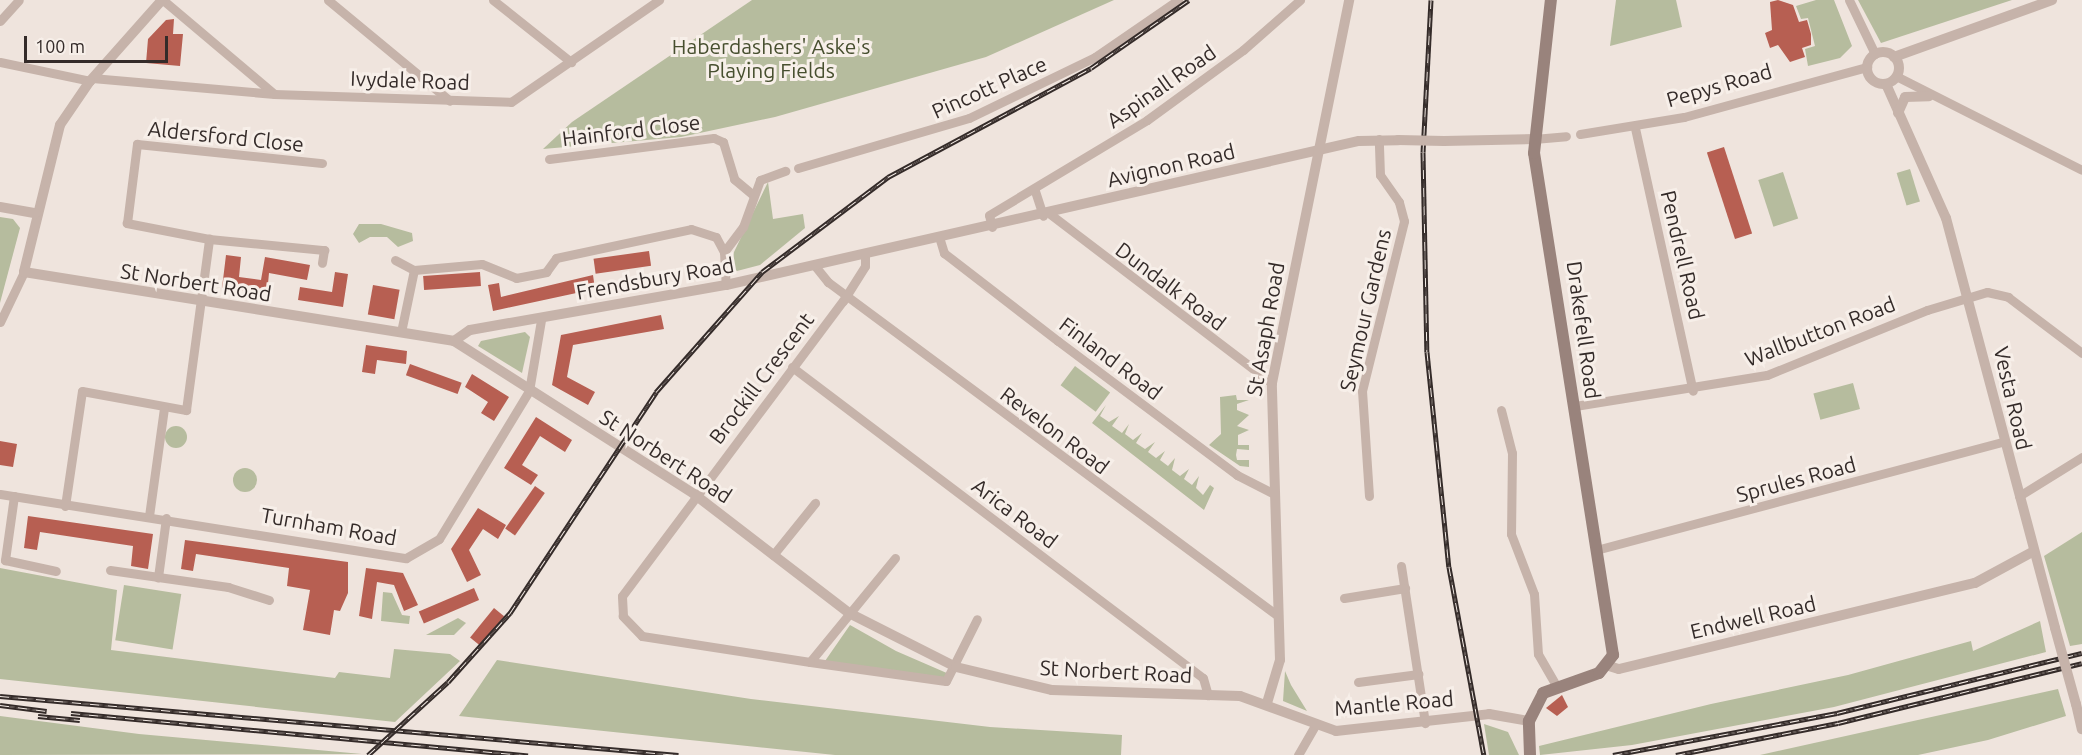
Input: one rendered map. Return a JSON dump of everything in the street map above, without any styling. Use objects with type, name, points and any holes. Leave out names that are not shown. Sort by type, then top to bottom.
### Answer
[{"type":"main road","name":"Drakefell Road","points":[[1551,0],[1534,139],[1613,655],[1609,666]]},
{"type":"main road","name":"Endwell Road","points":[[1529,721],[1534,704],[1556,685],[1609,666]]},
{"type":"main road","points":[[1529,721],[1530,755]]},
{"type":"street","points":[[0,21],[19,0]]},
{"type":"street","points":[[0,322],[24,272],[35,213],[60,125],[91,80],[163,0],[274,94]]},
{"type":"street","points":[[328,0],[450,102]]},
{"type":"street","points":[[493,0],[571,63]]},
{"type":"street","name":"Ivydale Road","points":[[0,62],[91,80],[274,94],[450,102],[511,102],[571,63],[659,0]]},
{"type":"street","name":"Pincott Place","points":[[798,168],[969,118],[1095,57],[1178,0]]},
{"type":"street","name":"Aspinall Road","points":[[992,227],[989,215],[1035,191],[1198,84],[1300,0]]},
{"type":"street","name":"St Asaph Road","points":[[1267,703],[1280,660],[1272,493],[1272,382],[1349,0]]},
{"type":"street","points":[[1849,0],[1875,54]]},
{"type":"street","points":[[1875,54],[1894,57],[2052,0]]},
{"type":"street","points":[[1875,54],[1867,67],[1871,79],[1886,84],[1896,76]]},
{"type":"street","points":[[1894,57],[1896,76]]},
{"type":"street","name":"Pepys Road","points":[[1580,134],[1635,128],[1867,67]]},
{"type":"street","points":[[1896,76],[1929,96],[2082,170]]},
{"type":"street","name":"Vesta Road","points":[[1886,84],[1946,218],[1969,296],[2003,442],[2082,729]]},
{"type":"street","points":[[1898,113],[1905,97],[1929,96]]},
{"type":"street","name":"Pendrell Road","points":[[1635,128],[1693,391]]},
{"type":"street","points":[[1534,139],[1566,136]]},
{"type":"street","name":"Hainford Close","points":[[549,159],[714,138],[723,142],[735,179],[753,195]]},
{"type":"street","name":"Avignon Road","points":[[865,256],[1318,151],[1379,139],[1444,141],[1534,139]]},
{"type":"street","name":"Seymour Gardens","points":[[1368,496],[1362,391],[1404,221],[1399,202],[1380,175],[1379,139]]},
{"type":"street","name":"Aldersford Close","points":[[209,239],[128,223],[137,144],[322,163]]},
{"type":"street","points":[[724,252],[743,227],[753,195],[765,177],[785,171]]},
{"type":"street","points":[[1035,191],[1046,215]]},
{"type":"street","points":[[0,207],[35,213]]},
{"type":"street","name":"Dundalk Road","points":[[1046,215],[1272,382]]},
{"type":"street","points":[[394,260],[414,270],[482,264],[516,278],[546,272],[556,258],[692,229],[708,231],[724,252],[726,285]]},
{"type":"street","points":[[64,506],[82,391],[186,411],[198,302],[209,239],[324,250],[322,263]]},
{"type":"street","name":"Finland Road","points":[[940,240],[944,253],[1058,341],[1237,475],[1272,493]]},
{"type":"street","points":[[845,295],[865,266],[865,256]]},
{"type":"street","name":"Frendsbury Road","points":[[454,341],[470,330],[541,320],[865,256]]},
{"type":"street","name":"Revelon Road","points":[[815,266],[845,295],[1278,616]]},
{"type":"street","points":[[401,332],[414,270]]},
{"type":"street","name":"St Norbert Road","points":[[24,272],[198,302],[454,341],[529,392],[694,494],[849,614],[956,667],[1052,690],[1208,695],[1267,703]]},
{"type":"street","name":"Wallbutton Road","points":[[1575,406],[1693,391],[1767,375],[1969,296],[2003,294],[2082,353]]},
{"type":"street","name":"Brockill Crescent","points":[[845,295],[626,587],[621,607],[627,624],[651,638],[941,682],[956,667]]},
{"type":"street","name":"Turnham Road","points":[[0,494],[64,506],[149,516],[406,558],[424,552],[440,539],[529,392],[541,320]]},
{"type":"street","name":"Arica Road","points":[[792,367],[1203,678],[1208,695]]},
{"type":"street","points":[[149,516],[164,408]]},
{"type":"street","points":[[1501,410],[1512,453],[1511,534],[1534,594],[1538,654],[1556,685]]},
{"type":"street","name":"Sprules Road","points":[[1596,550],[2003,442]]},
{"type":"street","points":[[2019,496],[2082,457]]},
{"type":"street","points":[[14,496],[5,560],[56,571]]},
{"type":"street","points":[[773,555],[815,502]]},
{"type":"street","points":[[158,578],[166,519]]},
{"type":"street","name":"Endwell Road","points":[[1609,666],[1619,669],[1975,583],[2034,551]]},
{"type":"street","points":[[810,662],[895,558]]},
{"type":"street","points":[[1401,566],[1425,723]]},
{"type":"street","points":[[110,570],[228,587],[269,600]]},
{"type":"street","points":[[1344,598],[1405,588]]},
{"type":"street","points":[[956,667],[977,619]]},
{"type":"street","points":[[1358,682],[1418,674]]},
{"type":"street","name":"Mantle Road","points":[[1267,703],[1315,725],[1336,731],[1425,723],[1489,714],[1529,721]]},
{"type":"street","points":[[1298,755],[1315,725]]},
{"type":"green space","name":"Haberdashers' Aske's Playing Fields","points":[[752,0],[1114,0],[986,57],[775,117],[681,137],[543,149],[572,122]]},
{"type":"green space","points":[[1616,0],[1676,0],[1682,27],[1610,46]]},
{"type":"green space","points":[[1816,0],[1834,0],[1852,46],[1840,58],[1808,66],[1805,49],[1815,46],[1808,18],[1801,19],[1796,6]]},
{"type":"green space","points":[[1858,0],[2012,0],[1881,43]]},
{"type":"green space","points":[[1910,169],[1920,202],[1907,206],[1897,173]]},
{"type":"green space","points":[[1783,172],[1798,219],[1773,227],[1758,180]]},
{"type":"green space","points":[[768,182],[773,219],[803,214],[805,228],[760,265],[737,271],[731,267],[734,252]]},
{"type":"green space","points":[[0,217],[13,219],[20,228],[0,303]]},
{"type":"green space","points":[[359,224],[381,224],[412,233],[413,241],[398,247],[387,237],[370,237],[359,243],[353,234]]},
{"type":"green space","points":[[525,332],[530,337],[522,373],[478,346],[481,341]]},
{"type":"green space","points":[[1075,366],[1110,392],[1096,412],[1061,385]]},
{"type":"green space","points":[[1853,383],[1860,409],[1820,420],[1813,394]]},
{"type":"green space","points":[[1236,395],[1237,400],[1249,400],[1237,404],[1237,410],[1249,415],[1237,426],[1249,430],[1238,435],[1238,445],[1249,445],[1249,450],[1237,449],[1236,455],[1237,460],[1249,460],[1249,467],[1240,466],[1209,445],[1221,434],[1220,397]]},
{"type":"green space","points":[[1106,405],[1100,416],[1109,422],[1119,416],[1112,426],[1122,433],[1129,424],[1125,434],[1133,440],[1142,433],[1136,443],[1145,449],[1155,442],[1148,452],[1156,458],[1165,451],[1160,460],[1168,466],[1175,458],[1172,470],[1180,476],[1189,469],[1184,479],[1192,485],[1199,476],[1196,488],[1203,495],[1210,485],[1214,488],[1204,510],[1092,423]]},
{"type":"green space","points":[[172,426],[180,426],[187,433],[187,441],[180,448],[172,448],[165,441],[165,433]]},
{"type":"green space","points":[[245,468],[250,469],[256,475],[256,485],[250,491],[245,492],[240,491],[234,485],[233,480],[234,475],[240,469]]},
{"type":"green space","points":[[2082,532],[2082,644],[2070,646],[2044,556]]},
{"type":"green space","points":[[0,568],[117,590],[111,650],[335,678],[339,672],[390,678],[394,649],[450,654],[460,661],[395,722],[0,679]]},
{"type":"green space","points":[[124,585],[181,594],[173,649],[115,640]]},
{"type":"green space","points":[[383,592],[392,593],[402,615],[410,616],[409,624],[381,621]]},
{"type":"green space","points":[[458,618],[466,623],[454,635],[426,635]]},
{"type":"green space","points":[[2040,621],[2046,652],[1834,707],[1632,745],[1540,755],[1539,746],[1711,704],[1848,675],[1971,641],[1973,651]]},
{"type":"green space","points":[[850,625],[896,651],[949,674],[946,678],[825,661]]},
{"type":"green space","points":[[497,660],[751,699],[990,727],[1122,735],[1121,755],[835,755],[459,716]]},
{"type":"green space","points":[[1285,671],[1291,685],[1307,711],[1283,701]]},
{"type":"green space","points":[[2058,689],[2066,716],[1988,740],[1918,755],[1760,755]]},
{"type":"green space","points":[[0,716],[139,734],[362,754],[0,755]]},
{"type":"green space","points":[[1484,724],[1508,732],[1519,755],[1489,755]]},
{"type":"building","points":[[1778,0],[1793,5],[1799,22],[1807,20],[1811,34],[1811,45],[1802,48],[1805,57],[1790,62],[1778,45],[1770,48],[1765,33],[1772,30],[1770,2]]},
{"type":"building","points":[[174,19],[173,34],[183,34],[180,66],[146,63],[148,39],[166,20]]},
{"type":"building","points":[[1724,147],[1752,234],[1735,239],[1707,153]]},
{"type":"building","points":[[649,251],[651,266],[596,274],[594,259]]},
{"type":"building","points":[[226,255],[241,257],[239,277],[261,280],[265,257],[310,265],[307,280],[269,273],[267,294],[222,288]]},
{"type":"building","points":[[335,272],[348,274],[343,307],[298,300],[300,287],[332,292]]},
{"type":"building","points":[[480,272],[481,286],[424,290],[423,276]]},
{"type":"building","points":[[593,275],[595,289],[493,311],[488,285],[499,283],[501,297]]},
{"type":"building","points":[[373,285],[400,290],[394,319],[368,315]]},
{"type":"building","points":[[661,315],[664,329],[573,345],[567,377],[595,392],[588,405],[552,385],[561,335]]},
{"type":"building","points":[[366,345],[407,351],[406,364],[377,360],[375,374],[362,372]]},
{"type":"building","points":[[410,364],[462,383],[458,394],[406,375]]},
{"type":"building","points":[[472,374],[509,397],[494,421],[481,413],[488,402],[465,387]]},
{"type":"building","points":[[536,417],[572,440],[565,452],[540,436],[522,465],[538,475],[531,485],[504,468]]},
{"type":"building","points":[[0,441],[17,444],[13,467],[0,465]]},
{"type":"building","points":[[535,486],[545,493],[515,535],[505,529]]},
{"type":"building","points":[[478,508],[506,525],[498,539],[483,529],[469,550],[481,575],[467,582],[451,549]]},
{"type":"building","points":[[28,516],[153,534],[148,569],[131,566],[133,546],[40,532],[37,550],[24,548]]},
{"type":"building","points":[[185,540],[348,562],[348,593],[340,611],[334,610],[330,635],[303,630],[310,590],[287,586],[289,568],[196,554],[193,571],[181,569]]},
{"type":"building","points":[[366,568],[403,573],[418,605],[404,611],[394,585],[377,582],[372,619],[359,616]]},
{"type":"building","points":[[474,588],[479,600],[424,623],[419,611]]},
{"type":"building","points":[[494,608],[504,616],[480,646],[470,638]]},
{"type":"building","points":[[1562,695],[1568,707],[1557,716],[1546,708]]},
{"type":"railway","points":[[368,755],[448,682],[510,613],[656,392],[762,272],[888,177],[1091,68],[1189,0]]},
{"type":"railway","points":[[1431,0],[1423,152],[1427,352],[1449,567],[1484,755]]},
{"type":"railway","points":[[1613,755],[1837,713],[2082,653]]},
{"type":"railway","points":[[1676,755],[1838,723],[2082,663]]},
{"type":"railway","points":[[0,696],[678,755]]},
{"type":"railway","points":[[0,705],[47,711]]},
{"type":"railway","points":[[71,713],[528,755]]},
{"type":"railway","points":[[38,716],[80,720]]}]
